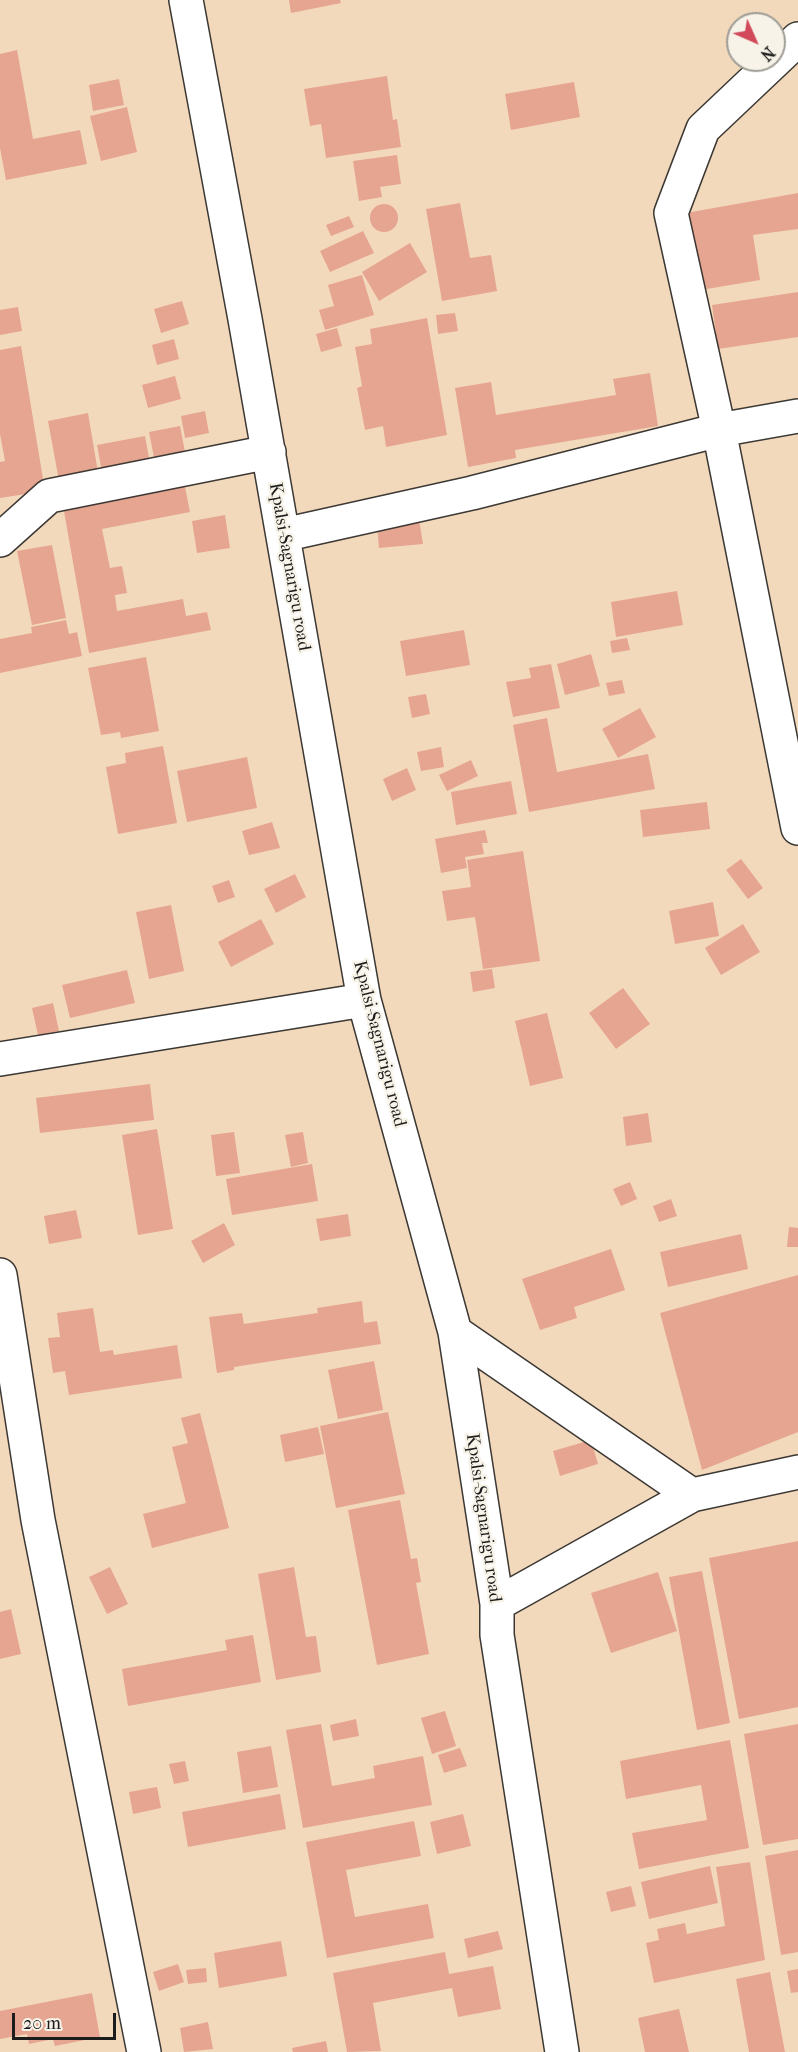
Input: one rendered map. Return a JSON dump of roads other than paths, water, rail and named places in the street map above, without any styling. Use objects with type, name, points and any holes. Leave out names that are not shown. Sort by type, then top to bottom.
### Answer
[{"type":"street","name":"Kpalsi-Sagnarigu road","points":[[186,0],[269,452],[364,1000],[455,1332],[497,1604],[497,1635],[562,2052]]},
{"type":"street","points":[[798,39],[703,129],[670,213],[719,430],[798,828]]},
{"type":"street","points":[[283,535],[472,493],[719,430],[798,416]]},
{"type":"street","points":[[0,540],[50,496],[269,452]]},
{"type":"street","points":[[0,1059],[364,1000]]},
{"type":"street","points":[[0,1275],[38,1521],[144,2052]]},
{"type":"street","points":[[455,1332],[693,1495]]},
{"type":"street","points":[[497,1604],[693,1495],[798,1472]]}]
